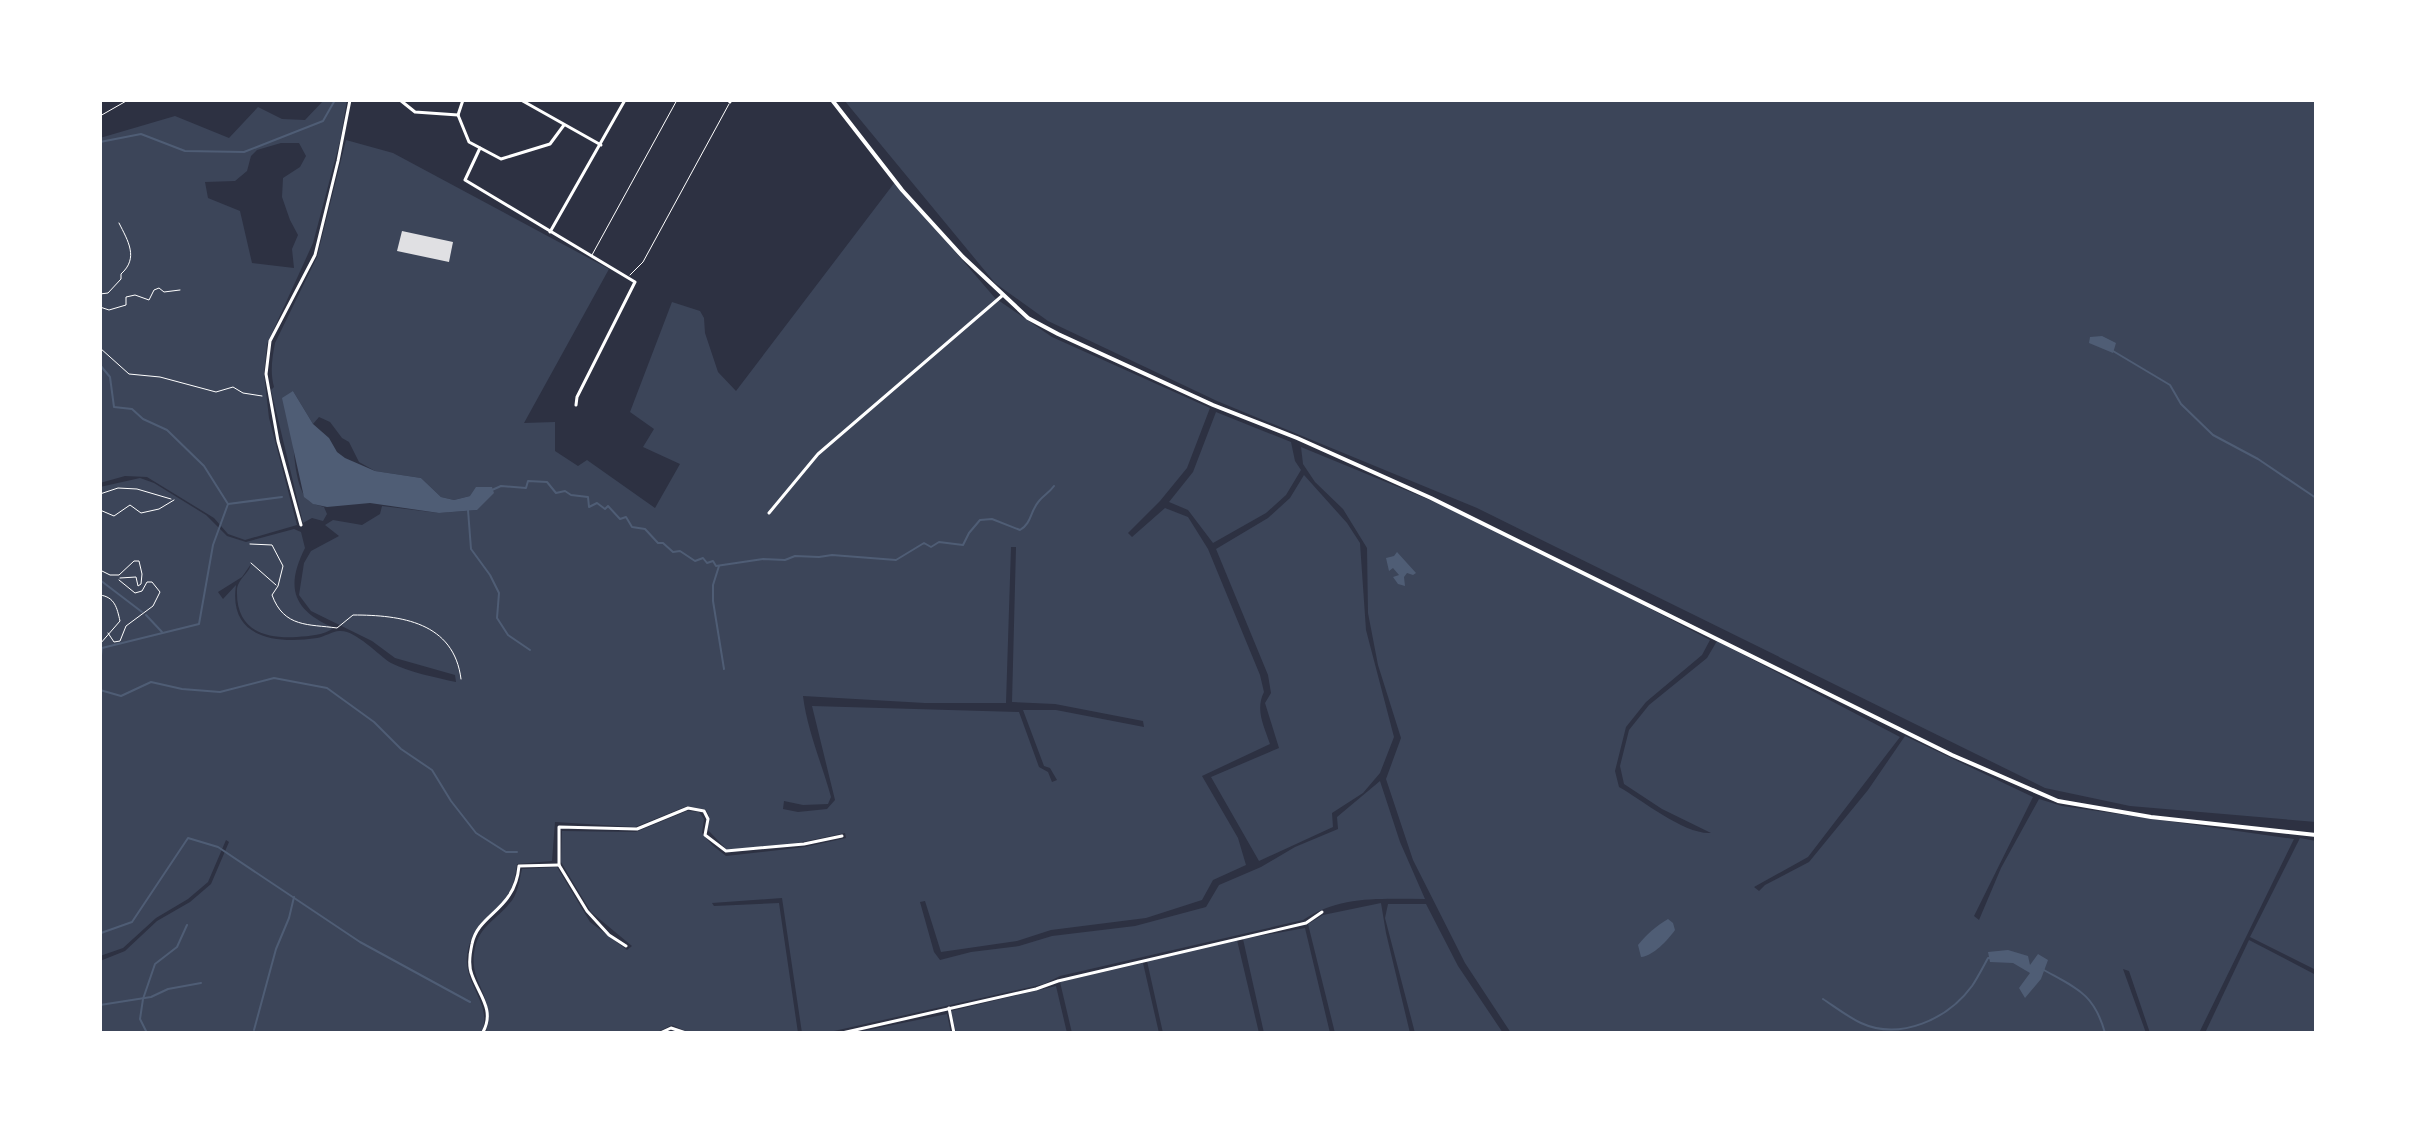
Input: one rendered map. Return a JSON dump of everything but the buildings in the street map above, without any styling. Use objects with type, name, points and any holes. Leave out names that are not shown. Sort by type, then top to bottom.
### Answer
[{"type":"main road","points":[[832,100],[902,190],[1003,295],[1028,318],[1058,334],[1206,402],[1297,438],[1431,498],[1952,755],[2038,794],[2103,810],[2316,835]]},
{"type":"street","points":[[301,525],[266,374],[270,341],[315,255],[350,100]]},
{"type":"street","points":[[400,100],[415,112],[458,115]]},
{"type":"street","points":[[463,100],[458,115],[469,142],[501,159],[550,144],[564,125]]},
{"type":"street","points":[[521,100],[601,145]]},
{"type":"street","points":[[550,232],[625,100]]},
{"type":"street","points":[[480,148],[465,180],[635,282],[577,397],[576,405]]},
{"type":"street","points":[[769,513],[818,454],[1003,295]]},
{"type":"street","points":[[626,946],[609,935],[587,911],[559,865],[559,827],[637,829],[688,808],[704,811],[708,819],[705,835],[726,851],[804,844],[842,836]]},
{"type":"street","points":[[487,1033],[483,1032],[487,1019],[486,1002],[471,974],[472,939],[507,902],[513,892],[519,866],[559,865]]},
{"type":"street","points":[[842,1033],[1306,923],[1322,912]]},
{"type":"street","points":[[949,1008],[954,1033]]},
{"type":"street","points":[[660,1033],[671,1028],[686,1033]]},
{"type":"lane","points":[[100,116],[128,100]]},
{"type":"lane","points":[[592,255],[677,100]]},
{"type":"lane","points":[[628,277],[643,262],[729,101]]},
{"type":"path","points":[[100,294],[108,293],[121,279],[131,256],[132,250],[119,223]]},
{"type":"path","points":[[100,307],[114,310],[126,305],[126,297],[135,295],[149,300],[154,290],[159,288],[164,292],[180,290]]},
{"type":"path","points":[[100,348],[129,374],[160,377],[216,392],[233,387],[243,393],[269,396]]},
{"type":"path","points":[[100,494],[118,488],[137,489],[174,500]]},
{"type":"path","points":[[100,510],[114,516],[130,505],[141,513],[152,512],[179,497]]},
{"type":"path","points":[[250,544],[272,545],[283,566],[278,586],[272,595],[277,608],[304,626],[337,628],[353,615],[394,616],[431,628],[447,642],[459,661],[461,679]]},
{"type":"path","points":[[100,570],[119,575],[134,561],[139,561],[141,584],[138,586],[136,577],[119,580],[135,593],[142,591],[147,582],[152,582],[160,592],[153,606],[126,626],[120,641],[114,642],[108,633]]},
{"type":"path","points":[[251,563],[278,586]]},
{"type":"path","points":[[100,595],[114,602],[120,621],[100,644]]},
{"type":"shaded area","points":[[324,100],[347,100],[340,141],[313,243],[267,344],[264,374],[269,418],[297,525],[245,540],[228,534],[214,518],[147,477],[125,476],[100,483],[100,138],[175,116],[229,138],[258,107],[282,119],[305,120]],"holes":[[[281,143],[299,143],[306,156],[300,167],[283,178],[282,197],[298,235],[292,249],[294,268],[252,263],[240,211],[208,198],[205,182],[235,181],[247,171],[251,156],[257,150]]]},
{"type":"shaded area","points":[[844,100],[2316,100],[2316,822],[2130,806],[2045,788],[1477,508],[1217,401],[1048,321],[995,283]]},
{"type":"shaded area","points":[[346,140],[393,153],[609,269],[524,423],[555,422],[555,451],[578,466],[587,460],[655,508],[680,464],[643,447],[654,429],[630,412],[672,302],[700,311],[718,372],[736,391],[895,182],[995,298],[1052,337],[1210,408],[1187,468],[1128,533],[1132,537],[1165,508],[1188,517],[1208,549],[1260,675],[1264,692],[1260,712],[1270,744],[1202,776],[1238,838],[1246,865],[1213,880],[1202,900],[1146,918],[1051,930],[1017,941],[941,952],[925,901],[920,902],[934,952],[940,960],[971,952],[1019,946],[1052,936],[1135,926],[1206,907],[1219,885],[1338,829],[1337,817],[1380,781],[1400,842],[1425,899],[1347,902],[1303,920],[1060,976],[1044,984],[825,1033],[802,1033],[782,898],[712,903],[714,906],[779,903],[798,1033],[690,1033],[672,1025],[655,1033],[486,1032],[487,1007],[475,970],[475,948],[484,929],[514,896],[522,869],[557,867],[590,922],[627,950],[632,946],[591,912],[561,862],[562,831],[636,832],[687,811],[699,812],[704,819],[702,833],[726,856],[805,847],[846,838],[845,833],[797,843],[727,850],[708,830],[706,810],[687,806],[635,827],[555,822],[552,861],[517,864],[506,898],[480,925],[470,943],[467,967],[484,1014],[481,1033],[100,1033],[100,961],[125,951],[157,921],[190,902],[211,884],[229,842],[226,840],[208,882],[188,899],[156,918],[123,948],[100,956],[100,487],[140,478],[154,483],[206,515],[227,536],[246,542],[294,529],[301,532],[305,548],[295,575],[297,596],[309,614],[334,628],[321,634],[297,637],[263,634],[254,629],[241,615],[237,591],[251,564],[242,577],[218,592],[223,599],[236,585],[236,603],[240,617],[248,627],[258,634],[286,640],[317,638],[345,631],[391,663],[456,682],[455,675],[395,658],[372,641],[311,611],[299,595],[304,563],[311,551],[339,536],[325,525],[333,520],[362,525],[380,514],[382,506],[439,513],[477,510],[470,496],[454,500],[441,497],[421,478],[375,471],[359,462],[349,442],[330,422],[319,417],[313,424],[293,391],[298,478],[307,499],[324,507],[327,514],[323,521],[312,518],[303,523],[271,390],[274,387],[272,365],[275,343],[317,257]],"holes":[[[1011,547],[1016,547],[1012,702],[1055,704],[1143,721],[1144,727],[1056,710],[1023,710],[1044,766],[1050,768],[1057,780],[1052,782],[1048,772],[1039,767],[1019,712],[812,706],[835,800],[827,809],[798,812],[783,809],[784,801],[803,805],[828,804],[831,797],[811,734],[803,696],[925,703],[1006,703]]]},
{"type":"shaded area","points":[[2102,336],[2116,343],[2113,353],[2089,343],[2090,337]]},
{"type":"shaded area","points":[[293,391],[313,424],[345,458],[375,471],[421,478],[441,497],[454,500],[470,496],[476,487],[492,487],[494,493],[477,510],[439,513],[370,503],[327,507],[313,504],[304,497],[282,398]]},
{"type":"shaded area","points":[[1216,412],[1291,442],[1295,461],[1301,470],[1286,495],[1266,513],[1213,543],[1188,510],[1169,502],[1193,472]]},
{"type":"shaded area","points":[[1301,447],[1459,512],[1710,640],[1702,655],[1646,702],[1626,727],[1615,771],[1619,787],[1677,823],[1711,833],[1662,809],[1624,784],[1620,766],[1629,730],[1649,705],[1707,658],[1717,641],[1900,737],[1808,857],[1754,887],[1759,891],[1809,862],[1868,790],[1905,736],[2033,797],[1974,916],[1979,920],[2001,868],[2039,799],[2062,806],[2294,839],[2199,1033],[2150,1033],[2129,971],[2123,969],[2146,1033],[1511,1033],[1465,963],[1413,860],[1386,779],[1401,738],[1378,665],[1368,613],[1367,548],[1343,509],[1315,482],[1303,464]]},
{"type":"shaded area","points":[[1304,475],[1347,523],[1360,543],[1366,630],[1394,737],[1380,773],[1363,793],[1332,813],[1333,827],[1259,861],[1211,777],[1279,748],[1265,703],[1271,693],[1268,675],[1216,549],[1268,518],[1290,498]]},
{"type":"shaded area","points":[[1397,552],[1416,573],[1407,573],[1405,586],[1398,584],[1393,577],[1399,575],[1393,568],[1389,571],[1386,558]]},
{"type":"shaded area","points":[[2300,838],[2316,841],[2316,970],[2250,937]]},
{"type":"shaded area","points":[[1381,903],[1410,1033],[1335,1033],[1308,924],[1323,915]]},
{"type":"shaded area","points":[[1388,904],[1426,904],[1458,966],[1503,1033],[1415,1033],[1385,918]]},
{"type":"shaded area","points":[[1668,919],[1675,930],[1655,951],[1641,957],[1638,945]]},
{"type":"shaded area","points":[[1305,928],[1330,1033],[1264,1033],[1243,939]]},
{"type":"shaded area","points":[[1237,940],[1259,1033],[1163,1033],[1147,961]]},
{"type":"shaded area","points":[[2249,940],[2316,975],[2316,1033],[2205,1033]]},
{"type":"shaded area","points":[[2008,950],[2028,956],[2030,965],[2038,954],[2048,960],[2041,979],[2025,998],[2019,988],[2030,973],[2013,963],[1990,962],[1988,952]]},
{"type":"shaded area","points":[[1143,963],[1159,1033],[1072,1033],[1060,982]]},
{"type":"shaded area","points":[[1056,986],[1067,1033],[956,1033],[951,1011]]},
{"type":"shaded area","points":[[947,1014],[951,1033],[853,1033]]},
{"type":"waterway","points":[[100,142],[141,134],[185,151],[244,152],[323,121],[335,100]]},
{"type":"waterway","points":[[2113,351],[2170,385],[2181,404],[2213,435],[2258,459],[2316,498]]},
{"type":"waterway","points":[[100,365],[110,377],[114,407],[132,409],[143,419],[167,430],[204,466],[228,504],[213,545],[199,624],[102,648],[100,663]]},
{"type":"waterway","points":[[492,490],[501,486],[526,488],[528,481],[547,482],[556,493],[565,491],[588,497],[589,507],[597,503],[605,509],[608,506],[620,519],[626,517],[632,527],[645,529],[658,543],[663,543],[673,552],[680,551],[695,561],[703,558],[707,563],[713,561],[716,566],[763,559],[785,560],[795,556],[832,555],[896,560],[924,543],[931,547],[939,542],[963,545],[980,520],[992,519],[1020,530],[1027,524],[1039,501],[1054,486]]},
{"type":"waterway","points":[[228,504],[282,497]]},
{"type":"waterway","points":[[468,510],[471,549],[499,593],[497,618],[508,635],[530,650]]},
{"type":"waterway","points":[[719,566],[713,585],[713,601],[724,669]]},
{"type":"waterway","points":[[100,580],[142,612]]},
{"type":"waterway","points":[[146,615],[162,632]]},
{"type":"waterway","points":[[100,690],[121,696],[151,682],[182,689],[220,692],[274,678],[327,688],[374,722],[401,749],[432,770],[476,833],[506,852],[517,852]]},
{"type":"waterway","points":[[101,933],[132,922],[188,838],[218,847],[360,942],[470,1002]]},
{"type":"waterway","points":[[254,1030],[294,897]]},
{"type":"waterway","points":[[100,919],[100,938]]},
{"type":"waterway","points":[[147,1033],[140,1019],[155,964],[177,947],[187,925]]},
{"type":"waterway","points":[[1823,999],[1861,1023],[1876,1028],[1907,1028],[1922,1024],[1950,1008],[1972,986],[1988,958],[1991,958]]},
{"type":"waterway","points":[[2042,969],[2074,987],[2089,1000],[2105,1033]]},
{"type":"waterway","points":[[100,1005],[151,997],[168,989],[201,983]]}]
